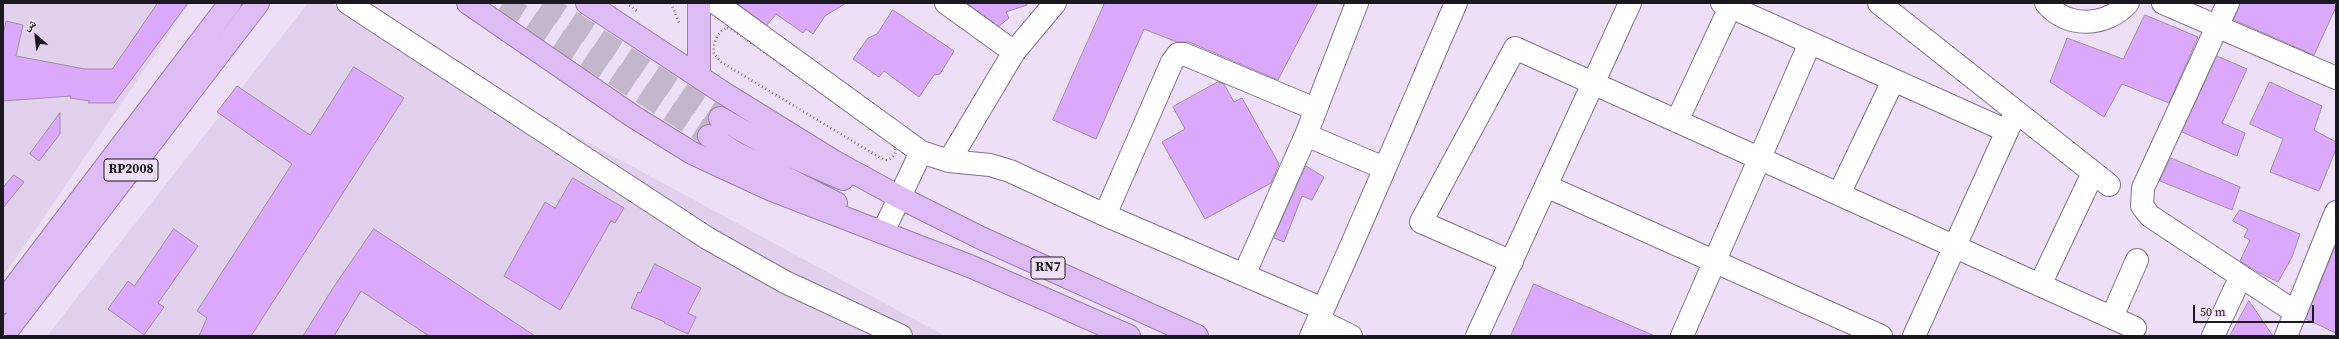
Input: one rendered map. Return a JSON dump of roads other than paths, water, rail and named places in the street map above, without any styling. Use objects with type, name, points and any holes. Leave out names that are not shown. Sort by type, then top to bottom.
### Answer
[{"type":"highway","name":"RP2008","points":[[3,302],[230,3]]},
{"type":"highway","name":"RP2008","points":[[3,336],[258,3]]},
{"type":"highway","points":[[468,3],[634,118],[692,152],[772,190],[883,232]]},
{"type":"highway","points":[[587,3],[699,77],[835,162],[899,197]]},
{"type":"highway","points":[[699,3],[699,77]]},
{"type":"highway","name":"RN7","points":[[1129,336],[972,267],[883,232],[821,194],[734,152],[714,127],[806,164],[899,197],[974,234],[1197,336]]},
{"type":"street","points":[[348,3],[707,238],[785,282],[901,336]]},
{"type":"street","points":[[716,3],[921,152],[949,161],[990,165],[1010,171],[1105,215],[1244,275],[1318,322],[1351,336]]},
{"type":"street","points":[[946,3],[1014,52]]},
{"type":"street","points":[[949,161],[1014,52],[1055,3]]},
{"type":"street","points":[[1244,275],[1306,135],[1356,3]]},
{"type":"street","points":[[1318,322],[1372,201],[1384,168],[1456,3]]},
{"type":"street","points":[[1477,336],[1630,3]]},
{"type":"street","points":[[1879,3],[2101,179],[2040,285]]},
{"type":"street","points":[[2046,3],[2066,18],[2086,22],[2106,19],[2128,3]]},
{"type":"street","points":[[2163,3],[2336,78]]},
{"type":"street","points":[[2228,3],[2143,188],[2141,200],[2145,212],[2150,216],[2295,312]]},
{"type":"street","points":[[1677,121],[1728,4],[1810,43],[2007,132]]},
{"type":"street","points":[[1682,336],[1810,43]]},
{"type":"street","points":[[1512,262],[1421,222],[1515,48],[2135,328]]},
{"type":"street","points":[[1105,215],[1172,62],[1178,54],[1184,54],[1315,109]]},
{"type":"street","points":[[1839,194],[1893,81]]},
{"type":"street","points":[[1914,336],[2016,112]]},
{"type":"street","points":[[1306,135],[1384,168]]},
{"type":"street","points":[[883,232],[921,152]]},
{"type":"street","points":[[1546,186],[1881,336]]},
{"type":"street","points":[[2286,336],[2336,212]]},
{"type":"street","points":[[2112,317],[2137,260]]},
{"type":"street","points":[[2213,336],[2241,276]]},
{"type":"tunnel","points":[[503,3],[709,136]]},
{"type":"tunnel","points":[[543,3],[720,118]]}]
